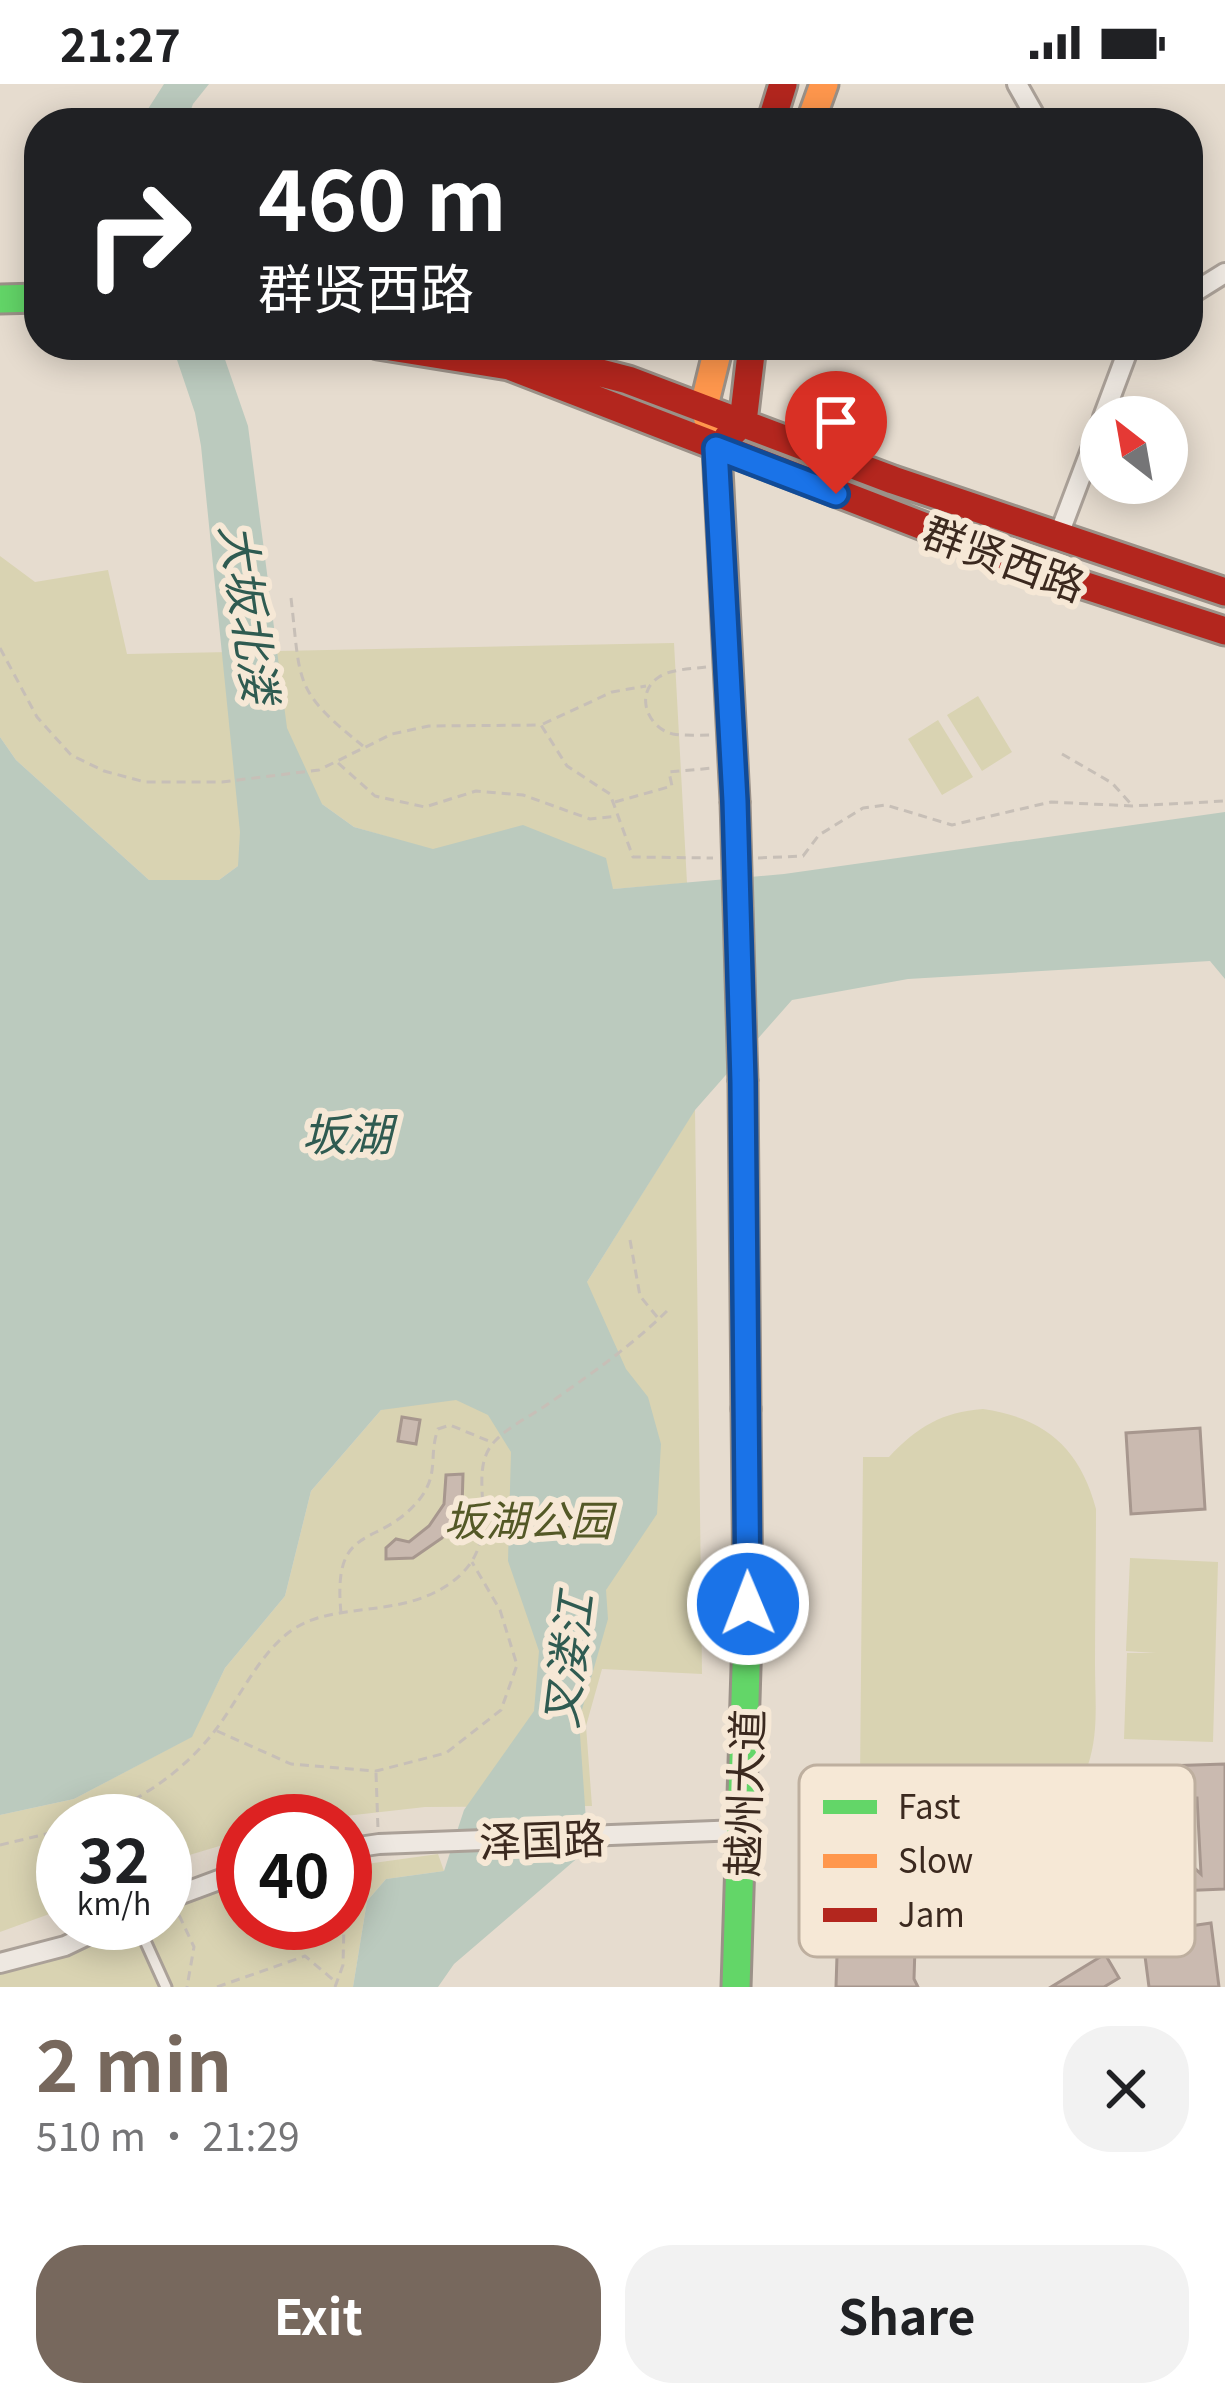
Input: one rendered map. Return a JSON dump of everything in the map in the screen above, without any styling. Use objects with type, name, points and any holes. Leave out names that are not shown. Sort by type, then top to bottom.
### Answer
[{"type":"main road","name":"群贤西路","points":[[472,360],[509,366],[1036,570],[1225,631]]},
{"type":"main road","name":"群贤西路","points":[[557,360],[704,406],[999,520],[1225,592]]},
{"type":"main road","name":"越州大道","points":[[715,360],[704,406],[716,448],[735,801],[743,1082],[748,1604],[736,1987]]},
{"type":"main road","points":[[716,448],[743,422],[750,360]]},
{"type":"street","points":[[1111,396],[1124,360]]},
{"type":"street","points":[[1058,537],[1080,478]]},
{"type":"street","name":"泽国路","points":[[372,1845],[740,1830]]},
{"type":"street","points":[[0,1963],[50,1950]]},
{"type":"lane","points":[[149,1950],[166,1987]]},
{"type":"path","points":[[291,598],[301,683],[320,712],[365,747]]},
{"type":"path","points":[[0,648],[37,717],[70,755],[104,771],[145,782],[222,782],[319,770]]},
{"type":"path","points":[[541,724],[612,692],[648,686],[663,674],[728,663]]},
{"type":"path","points":[[648,686],[644,699],[651,719],[669,734],[732,736]]},
{"type":"path","points":[[1062,754],[1112,783],[1132,806]]},
{"type":"path","points":[[337,762],[375,796],[425,807],[476,791],[523,794],[590,819],[620,816]]},
{"type":"path","points":[[613,802],[672,786],[669,772],[733,766]]},
{"type":"path","points":[[630,1240],[640,1296],[659,1319]]},
{"type":"path","points":[[141,1794],[180,1772],[288,1633],[341,1613],[397,1608],[455,1580],[472,1562],[485,1528],[482,1469],[493,1442],[632,1345],[670,1308]]},
{"type":"path","points":[[341,1613],[338,1584],[342,1566],[368,1532],[400,1519],[419,1500],[434,1477],[438,1429],[451,1425],[493,1442]]},
{"type":"path","points":[[216,1730],[291,1764],[376,1771],[446,1753],[501,1710],[517,1665],[500,1610],[472,1562]]},
{"type":"path","points":[[376,1771],[379,1844]]},
{"type":"path","points":[[0,1845],[36,1837]]},
{"type":"path","points":[[188,1987],[192,1944]]},
{"type":"path","points":[[217,1987],[305,1956],[336,1985],[343,1950]]},
{"type":"green space","points":[[0,556],[35,582],[108,570],[127,654],[674,643],[687,883],[613,889],[524,826],[433,850],[354,827],[322,804],[219,880],[149,880],[16,760],[0,737]]},
{"type":"green space","points":[[978,696],[1012,752],[982,771],[947,715]]},
{"type":"green space","points":[[938,720],[973,777],[942,795],[908,739]]},
{"type":"green space","name":"坂湖公园","points":[[695,1109],[702,1674],[602,1669],[586,1726],[592,1806],[425,1807],[372,1813],[372,1794],[216,1794],[216,1847],[192,1854],[192,1794],[83,1794],[191,1737],[225,1668],[285,1596],[311,1491],[381,1410],[587,1282]]},
{"type":"green space","points":[[983,1409],[1042,1429],[1070,1453],[1089,1488],[1096,1509],[1095,1728],[1088,1765],[860,1765],[863,1457],[889,1457],[931,1423]]},
{"type":"green space","points":[[1130,1558],[1218,1562],[1213,1742],[1124,1739],[1127,1653],[1156,1653],[1126,1651]]},
{"type":"green space","name":"坂湖公园","points":[[36,1807],[36,1919],[0,1932],[0,1815]]},
{"type":"green space","points":[[438,1854],[444,1871],[386,1879],[372,1895],[372,1863]]},
{"type":"green space","points":[[216,1891],[216,1950],[359,1950],[353,1987],[0,1987],[0,1974],[69,1950],[192,1950],[192,1899]]},
{"type":"water","points":[[164,84],[209,84],[192,108],[149,108]]},
{"type":"water","name":"坂湖","points":[[177,360],[225,360],[248,426],[287,728],[322,804],[354,827],[433,849],[523,825],[606,858],[613,889],[784,874],[1225,812],[1225,979],[1210,961],[908,979],[792,1000],[695,1110],[587,1282],[626,1369],[648,1397],[661,1444],[657,1514],[606,1590],[608,1619],[579,1720],[588,1849],[454,1964],[438,1987],[353,1987],[359,1950],[372,1950],[372,1895],[386,1879],[444,1871],[464,1810],[534,1711],[539,1651],[508,1561],[511,1452],[488,1415],[456,1400],[381,1410],[311,1491],[285,1596],[225,1668],[192,1737],[84,1794],[36,1794],[36,1807],[0,1815],[0,737],[16,760],[149,880],[219,880],[238,866],[240,832],[201,446]]},
{"type":"building","points":[[402,1417],[420,1420],[416,1444],[398,1441]]},
{"type":"building","points":[[1200,1428],[1205,1509],[1131,1514],[1126,1433]]},
{"type":"building","points":[[463,1474],[462,1508],[442,1538],[413,1558],[386,1559],[386,1548],[396,1539],[409,1542],[429,1526],[444,1504],[446,1475]]},
{"type":"building","points":[[1225,1764],[1225,1889],[1195,1890],[1195,1868],[1201,1874],[1195,1765]]},
{"type":"building","points":[[1211,1923],[1219,1987],[1149,1987],[1145,1957],[1195,1957],[1195,1925]]},
{"type":"building","points":[[837,1957],[915,1957],[918,1987],[836,1987]]},
{"type":"building","points":[[1100,1957],[1107,1957],[1119,1978],[1104,1987],[1051,1987]]},
{"type":"traffic: fast","points":[[0,299],[24,298]]},
{"type":"traffic: fast","points":[[736,1987],[748,1604],[746,1409]]},
{"type":"traffic: slow","points":[[815,108],[824,84]]},
{"type":"traffic: slow","points":[[715,360],[704,406],[717,449],[735,801]]},
{"type":"traffic: jam","points":[[776,108],[783,84]]},
{"type":"traffic: jam","points":[[472,360],[509,366],[1037,570],[1225,631]]},
{"type":"traffic: jam","points":[[551,360],[628,380],[893,480],[1225,592]]},
{"type":"traffic: jam","points":[[728,437],[743,422],[750,360]]},
{"type":"traffic: jam","points":[[735,801],[743,1082]]},
{"type":"traffic: jam","points":[[743,1082],[746,1409]]},
{"type":"route","points":[[748,1604],[743,1082],[735,801],[716,448],[836,494]]},
{"type":"water label","name":"大坂北溇","points":[[252,613]]},
{"type":"water label","name":"叉溇江","points":[[565,1660]]}]
